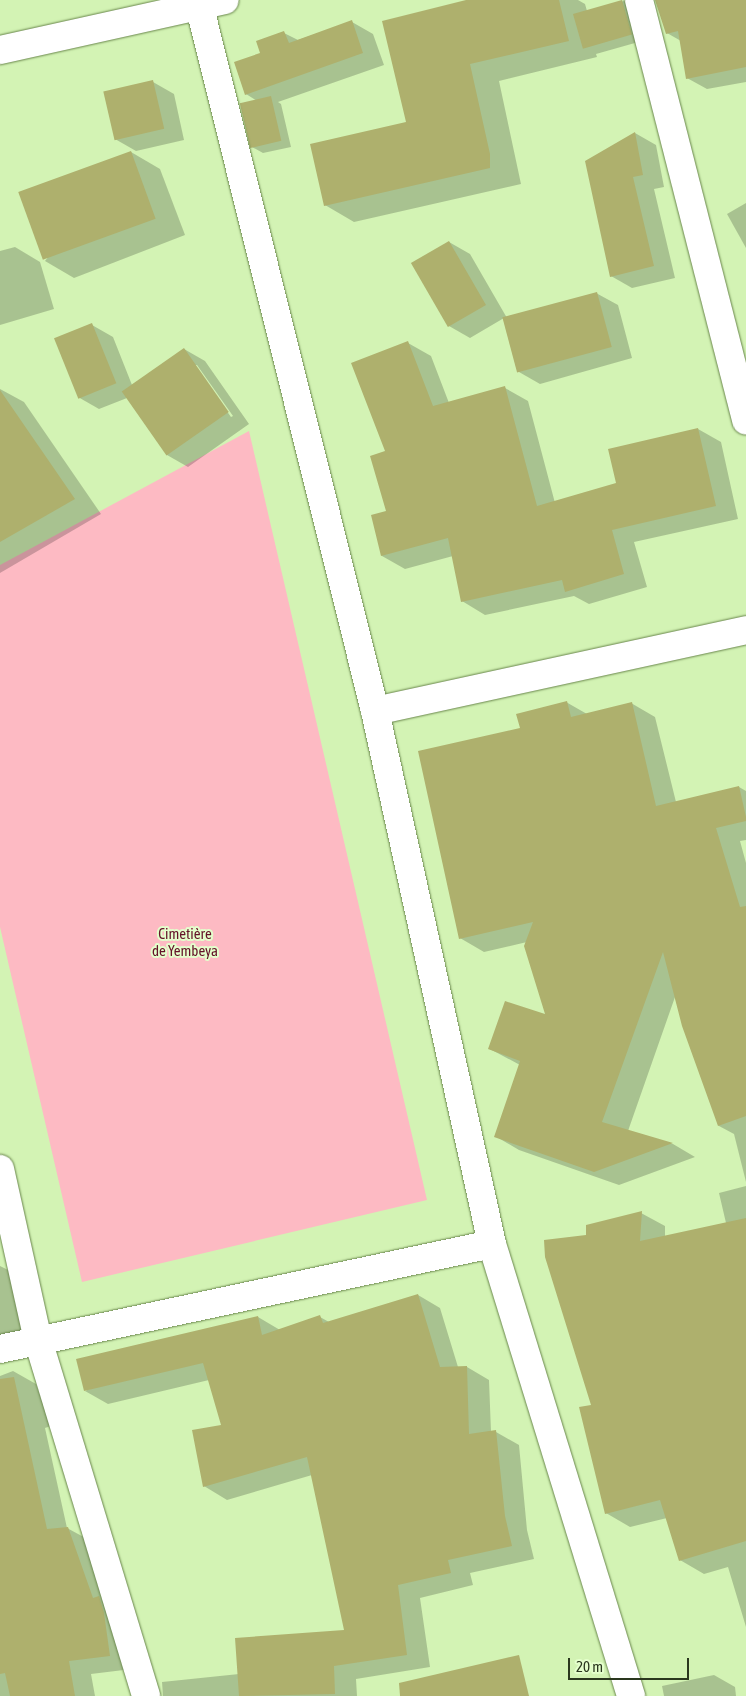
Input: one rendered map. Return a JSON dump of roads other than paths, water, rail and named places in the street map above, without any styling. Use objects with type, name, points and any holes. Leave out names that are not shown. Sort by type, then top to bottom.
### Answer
[{"type":"street","points":[[639,0],[746,421]]},
{"type":"street","points":[[0,50],[208,2],[375,711],[492,1244],[631,1696]]},
{"type":"street","points":[[375,711],[746,630]]},
{"type":"street","points":[[0,1169],[38,1340],[146,1696]]},
{"type":"street","points":[[0,1349],[492,1244]]},
{"type":"park label","name":"Cimetière de Yembeya","points":[[185,942]]}]
